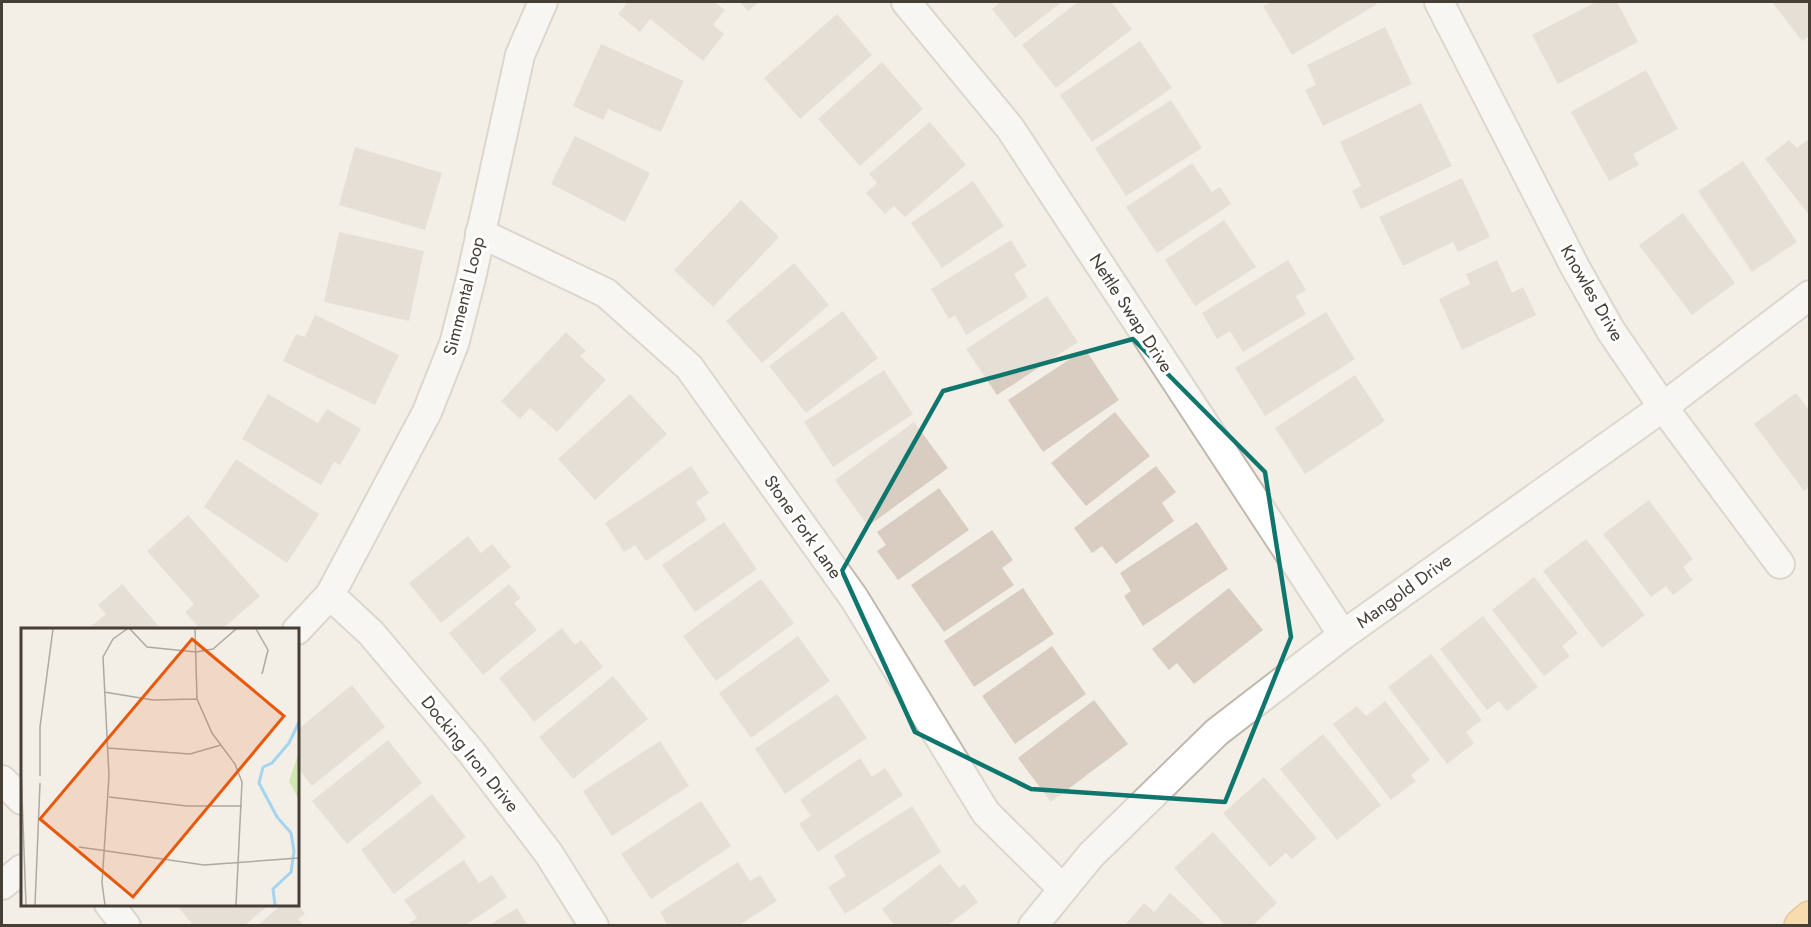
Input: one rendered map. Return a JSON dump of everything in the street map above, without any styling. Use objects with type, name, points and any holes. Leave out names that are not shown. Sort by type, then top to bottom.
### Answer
[{"type":"highway","points":[[1801,926],[1809,918]]},
{"type":"street","name":"Simmental Loop","points":[[298,629],[330,595],[431,402],[454,344],[520,55],[543,2]]},
{"type":"street","name":"Nettle Swap Drive","points":[[906,2],[1010,128],[1343,635]]},
{"type":"street","name":"Knowles Drive","points":[[1439,2],[1575,267],[1611,331],[1663,407],[1780,564]]},
{"type":"street","name":"Stone Fork Lane","points":[[480,233],[606,293],[690,367],[854,598],[986,813],[1063,889]]},
{"type":"street","name":"Mangold Drive","points":[[1033,926],[1091,855],[1217,732],[1343,635],[1663,407],[1809,295]]},
{"type":"street","name":"Docking Iron Drive","points":[[330,595],[371,633],[472,753],[549,854],[594,926]]},
{"type":"street","points":[[2,780],[21,799]]},
{"type":"street","points":[[2,885],[21,870]]},
{"type":"street","points":[[111,906],[126,926]]},
{"type":"highlighted area","points":[[1133,339],[1265,472],[1291,637],[1225,802],[1031,789],[915,732],[842,571],[943,391]]},
{"type":"building","points":[[628,2],[714,2],[725,10],[713,25],[724,34],[703,61],[650,19],[640,32],[618,14]]},
{"type":"building","points":[[740,2],[759,2],[748,11]]},
{"type":"building","points":[[997,2],[1062,2],[1015,38],[992,9],[999,3]]},
{"type":"building","points":[[1078,2],[1111,2],[1132,29],[1056,88],[1022,45]]},
{"type":"building","points":[[1272,2],[1375,2],[1377,4],[1292,55],[1263,6]]},
{"type":"building","points":[[1596,2],[1617,2],[1638,42],[1558,84],[1532,35]]},
{"type":"building","points":[[1772,2],[1810,2],[1810,36],[1802,41]]},
{"type":"building","points":[[837,14],[872,55],[800,119],[764,78]]},
{"type":"building","points":[[1385,27],[1412,84],[1323,126],[1305,90],[1316,85],[1307,65]]},
{"type":"building","points":[[1140,41],[1172,88],[1092,142],[1060,95]]},
{"type":"building","points":[[601,44],[684,81],[661,132],[608,109],[603,120],[573,106]]},
{"type":"building","points":[[882,62],[923,109],[860,166],[818,119]]},
{"type":"building","points":[[1646,70],[1678,129],[1633,154],[1639,165],[1609,181],[1571,112]]},
{"type":"building","points":[[1171,100],[1202,148],[1126,196],[1095,148]]},
{"type":"building","points":[[1421,103],[1452,166],[1361,209],[1352,191],[1361,186],[1340,142]]},
{"type":"building","points":[[930,122],[966,165],[905,217],[894,206],[885,214],[866,193],[877,183],[869,174]]},
{"type":"building","points":[[575,136],[650,173],[625,222],[551,184]]},
{"type":"building","points":[[1810,138],[1810,216],[1765,159],[1789,140],[1797,148]]},
{"type":"building","points":[[355,147],[442,173],[425,230],[339,205]]},
{"type":"building","points":[[1743,161],[1797,242],[1752,272],[1698,191]]},
{"type":"building","points":[[1192,163],[1212,192],[1220,187],[1231,204],[1157,253],[1126,207]]},
{"type":"building","points":[[1462,178],[1490,237],[1458,252],[1453,242],[1403,266],[1379,217]]},
{"type":"building","points":[[973,181],[1004,226],[942,268],[911,223]]},
{"type":"building","points":[[741,200],[779,237],[713,307],[674,270]]},
{"type":"building","points":[[1683,213],[1735,283],[1692,315],[1639,245]]},
{"type":"building","points":[[1224,220],[1256,267],[1195,306],[1165,260]]},
{"type":"building","points":[[339,232],[424,251],[409,321],[324,302]]},
{"type":"building","points":[[1011,240],[1027,266],[1014,274],[1028,297],[966,335],[955,315],[949,319],[931,289]]},
{"type":"building","points":[[1288,260],[1306,290],[1296,296],[1306,314],[1243,352],[1230,331],[1217,339],[1202,313]]},
{"type":"building","points":[[1497,260],[1512,293],[1523,287],[1536,315],[1462,350],[1439,299],[1470,284],[1466,274]]},
{"type":"building","points":[[794,263],[829,305],[762,363],[726,321]]},
{"type":"building","points":[[1047,296],[1078,342],[997,395],[966,349]]},
{"type":"building","points":[[843,311],[878,358],[806,413],[769,366]]},
{"type":"building","points":[[1326,312],[1355,359],[1265,416],[1235,368]]},
{"type":"building","points":[[315,315],[399,355],[375,405],[283,361],[296,334],[305,337]]},
{"type":"building","points":[[566,332],[586,351],[580,356],[606,380],[557,432],[530,408],[520,419],[501,401]]},
{"type":"building","points":[[1085,349],[1119,400],[1043,452],[1008,400]]},
{"type":"building","points":[[884,370],[913,414],[833,467],[804,422]]},
{"type":"building","points":[[1355,375],[1385,421],[1305,474],[1275,428]]},
{"type":"building","points":[[1796,393],[1810,411],[1810,487],[1804,491],[1754,424]]},
{"type":"building","points":[[268,394],[318,423],[327,409],[361,429],[340,465],[334,462],[321,485],[242,439]]},
{"type":"building","points":[[630,394],[667,434],[595,500],[558,459]]},
{"type":"building","points":[[1115,412],[1150,456],[1086,506],[1051,463]]},
{"type":"building","points":[[914,422],[948,468],[868,526],[835,480]]},
{"type":"building","points":[[236,459],[319,514],[287,563],[204,507]]},
{"type":"building","points":[[691,466],[709,493],[696,502],[707,520],[646,561],[635,545],[624,552],[605,523]]},
{"type":"building","points":[[1156,466],[1176,492],[1162,503],[1174,521],[1116,564],[1102,546],[1092,553],[1074,528]]},
{"type":"building","points":[[939,488],[969,530],[898,580],[877,551],[886,545],[877,532]]},
{"type":"building","points":[[1649,500],[1693,559],[1683,567],[1693,580],[1673,595],[1666,586],[1651,597],[1603,534]]},
{"type":"building","points":[[188,515],[260,596],[223,628],[199,628],[185,612],[194,604],[147,551]]},
{"type":"building","points":[[724,522],[757,569],[695,612],[662,565]]},
{"type":"building","points":[[1197,522],[1228,569],[1143,626],[1124,596],[1131,591],[1120,573]]},
{"type":"building","points":[[992,530],[1013,560],[1002,568],[1014,585],[944,632],[911,585]]},
{"type":"building","points":[[468,536],[481,553],[492,544],[511,567],[441,623],[409,583]]},
{"type":"building","points":[[1586,539],[1645,615],[1602,648],[1543,571]]},
{"type":"building","points":[[1534,577],[1578,633],[1562,646],[1570,656],[1544,676],[1492,610]]},
{"type":"building","points":[[761,579],[794,623],[716,681],[683,636]]},
{"type":"building","points":[[122,584],[160,628],[89,628],[106,614],[98,605]]},
{"type":"building","points":[[509,584],[521,598],[514,603],[537,630],[483,675],[449,633]]},
{"type":"building","points":[[1023,588],[1054,634],[974,687],[944,641]]},
{"type":"building","points":[[1229,588],[1263,630],[1194,684],[1177,663],[1169,670],[1152,649]]},
{"type":"building","points":[[1483,616],[1538,687],[1507,711],[1499,701],[1487,710],[1440,649]]},
{"type":"building","points":[[562,628],[575,645],[581,640],[603,667],[534,722],[499,678]]},
{"type":"building","points":[[798,636],[830,681],[751,738],[719,693]]},
{"type":"building","points":[[1052,646],[1086,694],[1015,744],[982,696]]},
{"type":"building","points":[[1431,654],[1482,720],[1466,732],[1474,743],[1447,764],[1388,687]]},
{"type":"building","points":[[613,676],[648,719],[573,779],[539,737]]},
{"type":"building","points":[[352,685],[385,727],[312,786],[298,768],[298,729]]},
{"type":"building","points":[[837,694],[867,738],[785,794],[755,749]]},
{"type":"building","points":[[1094,700],[1128,744],[1051,802],[1018,758]]},
{"type":"building","points":[[1385,701],[1430,760],[1411,775],[1416,781],[1391,800],[1333,724],[1357,706],[1366,716]]},
{"type":"building","points":[[1323,734],[1381,805],[1337,840],[1280,769]]},
{"type":"building","points":[[388,740],[422,783],[347,844],[312,801]]},
{"type":"building","points":[[660,741],[689,786],[612,836],[583,791]]},
{"type":"building","points":[[860,758],[872,777],[885,768],[903,795],[818,852],[799,824],[811,816],[800,800]]},
{"type":"building","points":[[1264,777],[1317,838],[1292,859],[1286,853],[1270,867],[1223,813]]},
{"type":"building","points":[[432,794],[466,837],[394,894],[361,850]]},
{"type":"building","points":[[701,801],[731,846],[651,899],[621,854]]},
{"type":"building","points":[[912,806],[941,852],[845,914],[828,887],[846,876],[834,856]]},
{"type":"building","points":[[1213,832],[1277,903],[1252,926],[1226,926],[1174,868]]},
{"type":"building","points":[[464,860],[479,883],[492,875],[507,897],[464,926],[411,926],[409,923],[417,918],[404,900]]},
{"type":"building","points":[[738,862],[750,881],[760,875],[777,901],[738,926],[668,926],[660,912]]},
{"type":"building","points":[[940,864],[959,888],[964,884],[978,902],[947,926],[895,926],[882,909]]},
{"type":"building","points":[[1170,893],[1207,926],[1124,926],[1144,903],[1154,912]]},
{"type":"building","points":[[298,905],[305,914],[298,919],[304,926],[257,926],[280,906]]},
{"type":"building","points":[[181,906],[268,906],[244,926],[194,926],[179,908]]},
{"type":"building","points":[[517,908],[528,926],[488,926]]}]
